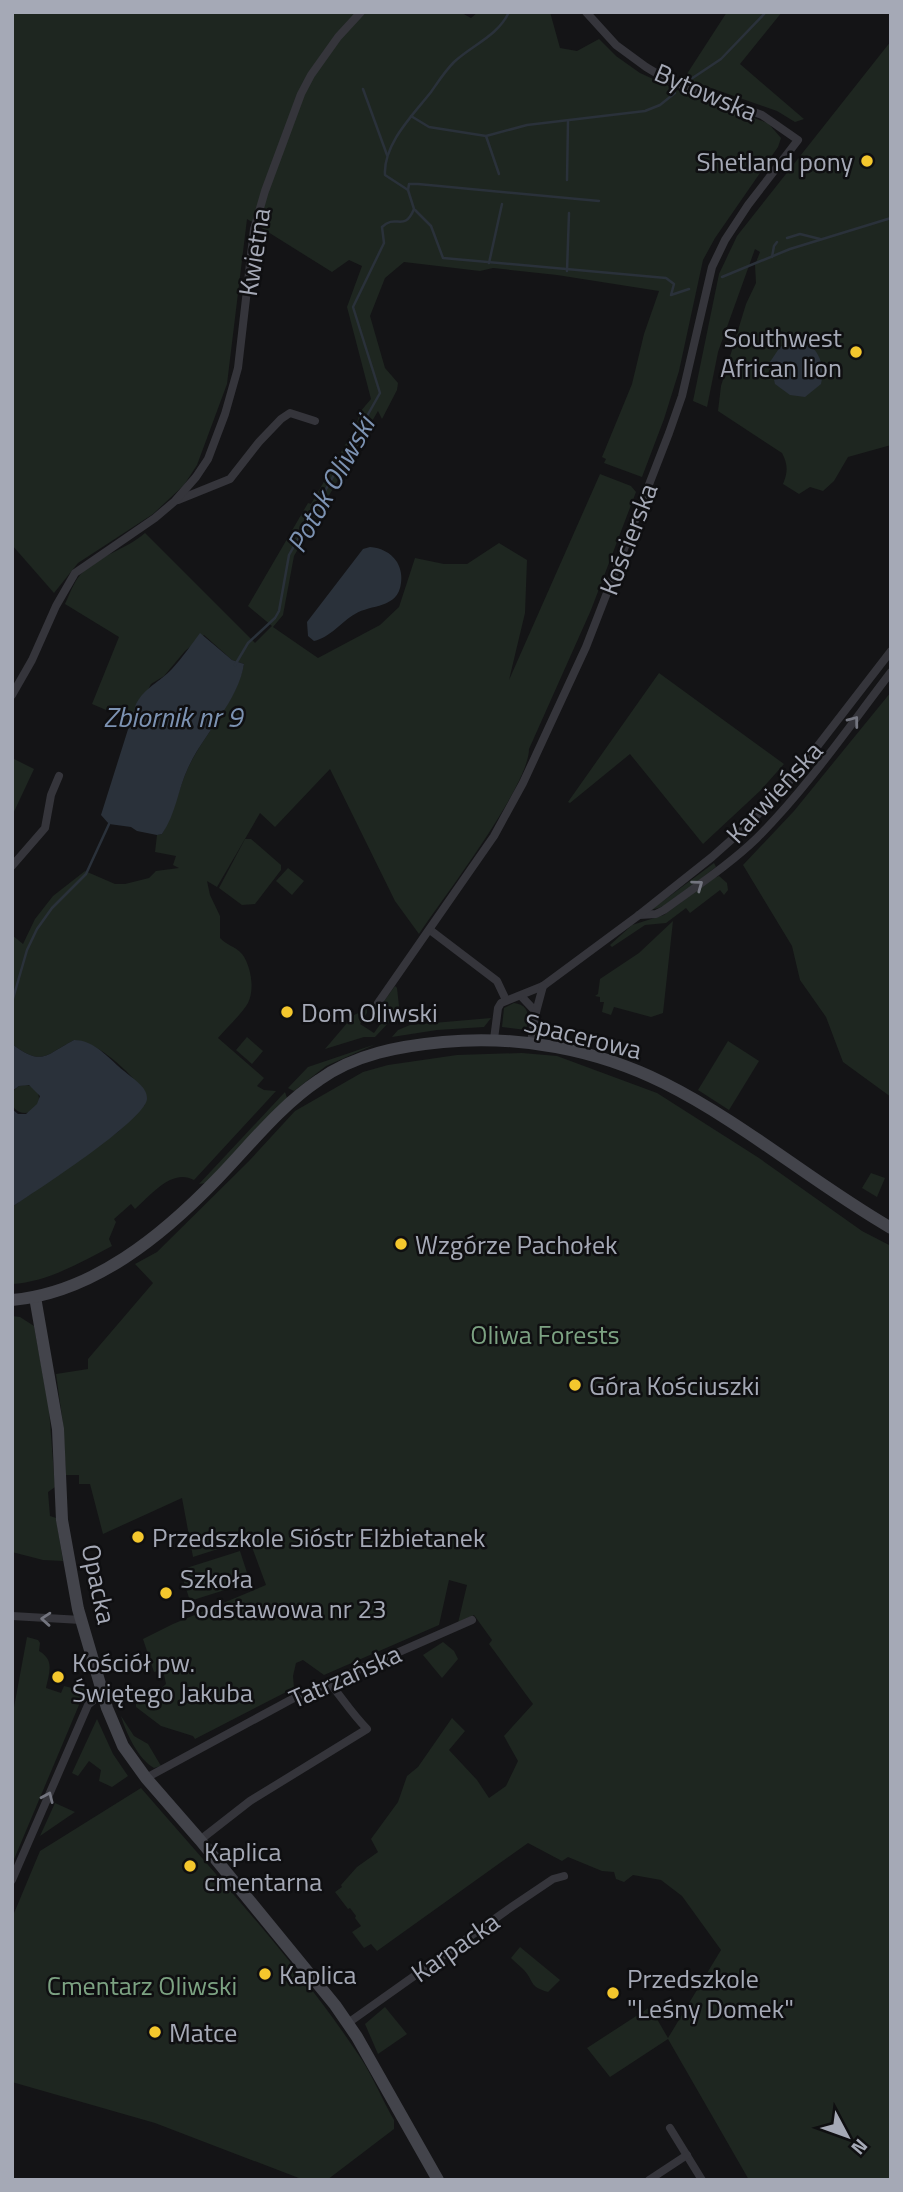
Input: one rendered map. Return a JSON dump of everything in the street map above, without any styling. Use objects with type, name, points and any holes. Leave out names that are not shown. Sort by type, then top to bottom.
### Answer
[{"type":"street","name":"Kwietna","points":[[12,695],[75,573],[137,531],[175,501],[208,459],[229,401],[242,345],[254,229],[265,191],[311,75],[338,37],[361,12]]},
{"type":"street","name":"Bytowska","points":[[586,12],[616,45],[646,68],[666,79],[762,115],[798,140]]},
{"type":"street","name":"Kościerska","points":[[378,1003],[430,930],[512,805],[586,647],[682,396],[712,267],[725,240],[748,205],[798,140]]},
{"type":"street","name":"Kwietna","points":[[175,501],[223,484],[281,418],[290,413],[315,421]]},
{"type":"street","name":"Karwieńska","points":[[506,1000],[543,986],[712,857],[772,801],[796,774],[891,651]]},
{"type":"street","name":"Karwieńska","points":[[639,915],[656,914],[664,910],[722,868],[756,839],[834,748],[891,672]]},
{"type":"street","points":[[12,866],[45,828],[51,795],[59,776]]},
{"type":"street","points":[[430,930],[497,981],[506,1000],[498,1009],[494,1039]]},
{"type":"street","points":[[531,1042],[543,986]]},
{"type":"street","points":[[521,996],[536,1012]]},
{"type":"street","name":"Spacerowa","points":[[12,1300],[52,1293],[91,1276],[152,1240],[187,1209],[295,1098],[330,1072],[394,1049],[463,1040],[531,1042],[612,1063],[664,1083],[891,1228]]},
{"type":"street","points":[[39,1317],[52,1293]]},
{"type":"street","name":"Opacka","points":[[36,1297],[58,1429],[62,1520],[81,1620],[103,1693],[124,1746],[146,1778],[200,1840],[348,2023],[438,2180]]},
{"type":"street","points":[[12,1616],[81,1620]]},
{"type":"street","name":"Tatrzańska","points":[[146,1778],[209,1742],[329,1682],[472,1620]]},
{"type":"street","points":[[200,1840],[250,1801],[367,1729],[329,1682]]},
{"type":"street","points":[[12,1880],[88,1705],[103,1693]]},
{"type":"street","name":"Karpacka","points":[[348,2023],[510,1908],[553,1879],[564,1876]]},
{"type":"street","points":[[670,2129],[702,2180]]},
{"type":"street","points":[[649,2180],[687,2155]]},
{"type":"green space","points":[[12,12],[460,12],[471,18],[478,12],[550,12],[560,48],[577,51],[599,39],[616,56],[640,73],[686,94],[768,123],[781,138],[778,147],[715,238],[703,260],[679,371],[642,477],[604,463],[606,459],[602,457],[632,384],[644,334],[659,291],[557,275],[493,268],[480,271],[404,262],[385,278],[370,316],[385,368],[398,383],[397,390],[382,419],[378,411],[294,556],[283,615],[273,627],[318,658],[380,625],[399,607],[415,558],[444,564],[467,564],[499,543],[527,560],[525,613],[509,680],[600,474],[631,486],[636,492],[591,610],[529,749],[515,788],[483,842],[419,934],[395,901],[330,769],[275,827],[260,813],[217,887],[207,881],[220,916],[220,938],[242,954],[248,965],[252,985],[248,1003],[218,1038],[264,1078],[257,1086],[276,1091],[194,1180],[186,1177],[170,1180],[135,1209],[131,1204],[114,1219],[116,1222],[109,1239],[112,1246],[51,1275],[12,1284],[12,1207],[119,1131],[145,1105],[145,1091],[113,1060],[84,1043],[74,1040],[50,1054],[38,1057],[12,1044],[12,935],[23,944],[35,919],[53,896],[85,871],[115,884],[125,884],[149,878],[156,871],[179,868],[173,865],[176,856],[155,852],[157,835],[162,834],[188,768],[234,692],[244,664],[232,660],[204,635],[185,651],[164,676],[151,684],[132,721],[92,704],[119,637],[65,604],[76,581],[87,568],[145,533],[255,643],[272,626],[248,606],[308,503],[311,504],[356,426],[360,412],[371,399],[347,307],[362,266],[349,260],[332,272],[247,219],[227,384],[197,465],[184,485],[153,514],[78,563],[54,593],[12,545]]},
{"type":"green space","points":[[727,12],[782,12],[740,64],[804,119],[795,122],[777,111],[683,80]]},
{"type":"green space","points":[[891,41],[891,445],[848,457],[834,481],[823,491],[810,487],[799,494],[783,484],[787,468],[782,453],[718,411],[721,386],[746,304],[756,283],[755,265],[760,252],[755,249],[718,352],[707,407],[693,401],[719,274],[737,236]]},
{"type":"green space","points":[[659,673],[784,764],[761,790],[703,844],[630,754],[568,802]]},
{"type":"green space","points":[[891,692],[891,1097],[843,1062],[826,1017],[800,980],[792,946],[743,865],[794,811]]},
{"type":"green space","points":[[12,758],[34,769],[12,816]]},
{"type":"green space","points":[[245,839],[251,839],[281,865],[281,870],[255,904],[242,905],[219,888]]},
{"type":"green space","points":[[714,863],[716,867],[665,906],[651,910]]},
{"type":"green space","points":[[288,868],[304,881],[292,895],[276,881]]},
{"type":"green space","points":[[719,876],[727,883],[728,890],[724,895],[720,890],[690,913],[686,908],[666,923],[645,925],[612,947],[610,945],[632,925],[664,915]]},
{"type":"green space","points":[[673,921],[663,1013],[651,1017],[614,1007],[611,1015],[602,1012],[604,1002],[600,1002],[600,997],[595,996],[598,994],[600,979],[639,953]]},
{"type":"green space","points":[[395,986],[400,1015],[390,1021],[375,1037],[364,1037],[325,1049],[354,1015],[367,1009],[360,1024],[374,1033],[384,1019],[382,1004]]},
{"type":"green space","points":[[514,1003],[526,1009],[526,1030],[502,1027],[504,1008]]},
{"type":"green space","points":[[491,1018],[484,1027],[392,1037],[398,1030],[410,1025]]},
{"type":"green space","points":[[247,1037],[263,1051],[252,1064],[236,1050]]},
{"type":"green space","points":[[728,1041],[759,1061],[729,1110],[698,1090]]},
{"type":"green space","points":[[376,1044],[326,1066],[294,1091],[288,1088],[308,1067]]},
{"type":"green space","name":"Oliwa Forests","points":[[522,1053],[557,1056],[657,1093],[759,1158],[862,1231],[891,1246],[891,2180],[749,2180],[668,2039],[610,2077],[587,2048],[650,2007],[668,2038],[721,1950],[682,1896],[661,1880],[633,1875],[624,1882],[616,1879],[614,1872],[602,1871],[568,1857],[562,1861],[528,1843],[377,1951],[371,1944],[364,1948],[352,1932],[361,1926],[350,1908],[348,1909],[335,1892],[357,1867],[378,1852],[371,1839],[398,1802],[407,1776],[418,1767],[452,1718],[465,1731],[449,1750],[477,1780],[489,1798],[506,1786],[518,1761],[504,1736],[533,1704],[489,1644],[492,1640],[474,1615],[458,1623],[467,1585],[449,1580],[439,1625],[324,1675],[303,1660],[296,1663],[294,1688],[195,1739],[161,1726],[136,1707],[136,1698],[155,1694],[166,1684],[163,1670],[154,1672],[143,1639],[266,1585],[249,1539],[193,1557],[182,1498],[103,1534],[90,1484],[79,1484],[79,1475],[66,1475],[56,1374],[88,1369],[88,1359],[153,1283],[135,1264],[157,1252],[295,1111],[363,1072],[388,1065],[457,1055]]},
{"type":"green space","points":[[25,1085],[35,1089],[39,1099],[35,1109],[25,1113],[15,1109],[11,1099],[15,1089]]},
{"type":"green space","points":[[285,1092],[287,1098],[206,1183],[199,1184]]},
{"type":"green space","points":[[871,1173],[885,1178],[877,1197],[862,1188]]},
{"type":"green space","points":[[12,1316],[20,1317],[34,1326],[49,1409],[55,1487],[48,1492],[50,1516],[56,1518],[63,1561],[43,1560],[12,1552]]},
{"type":"green space","points":[[240,1551],[250,1582],[190,1601],[180,1570]]},
{"type":"green space","points":[[27,1637],[38,1640],[39,1651],[49,1663],[46,1688],[61,1693],[64,1686],[87,1686],[12,1864],[12,1718]]},
{"type":"green space","points":[[443,1642],[454,1651],[458,1659],[442,1678],[423,1655]]},
{"type":"green space","points":[[121,1716],[134,1736],[148,1744],[161,1766],[154,1768],[138,1752],[129,1738]]},
{"type":"green space","points":[[97,1719],[113,1754],[128,1776],[112,1787],[99,1781],[101,1770],[89,1761],[78,1776],[72,1773]]},
{"type":"green space","name":"Cmentarz Oliwski","points":[[141,1788],[311,1989],[362,2060],[394,2120],[394,2129],[327,2180],[304,2180],[155,2123],[12,2082],[12,1918],[40,1851]]},
{"type":"green space","points":[[55,1803],[75,1812],[40,1836]]},
{"type":"green space","points":[[520,1947],[560,1980],[548,1992],[535,1986],[511,1958]]},
{"type":"green space","points":[[385,2007],[407,2034],[378,2054],[365,2024]]},
{"type":"water","points":[[797,338],[815,350],[822,369],[821,384],[805,397],[790,395],[775,384],[770,362],[780,347]]},
{"type":"water","points":[[370,547],[385,551],[397,562],[401,575],[399,591],[389,602],[355,614],[326,636],[314,641],[308,636],[307,622],[363,549]]},
{"type":"water","name":"Zbiornik nr 9","points":[[200,633],[232,660],[244,664],[235,691],[188,768],[171,818],[162,834],[109,824],[101,815],[136,704],[144,693],[172,669]]},
{"type":"water","points":[[74,1040],[89,1043],[101,1051],[139,1083],[147,1099],[142,1109],[109,1139],[12,1207],[12,1109],[18,1114],[26,1114],[37,1104],[40,1096],[29,1085],[19,1086],[12,1091],[12,1044],[38,1057],[50,1054]]},
{"type":"waterway","name":"Potok Oliwski","points":[[235,665],[248,643],[279,611],[289,555],[380,393],[353,307],[384,243],[382,227],[387,223],[407,220],[414,209],[408,190],[385,175],[389,152],[400,130],[448,69],[492,34],[509,12]]},
{"type":"waterway","points":[[691,79],[721,59],[766,12]]},
{"type":"waterway","points":[[363,89],[387,155]]},
{"type":"waterway","points":[[411,116],[429,127],[486,136],[527,125],[645,111],[660,105],[675,93]]},
{"type":"waterway","points":[[567,180],[568,121]]},
{"type":"waterway","points":[[486,136],[499,174]]},
{"type":"waterway","points":[[408,190],[409,184],[418,184],[599,201]]},
{"type":"waterway","points":[[489,263],[502,204]]},
{"type":"waterway","points":[[415,210],[431,226],[443,258],[666,278],[674,284],[671,295],[689,289]]},
{"type":"waterway","points":[[567,271],[569,213]]},
{"type":"waterway","points":[[722,277],[790,249],[891,218]]},
{"type":"waterway","points":[[787,238],[800,234],[820,239]]},
{"type":"waterway","points":[[772,257],[777,242]]},
{"type":"waterway","name":"Potok Oliwski","points":[[12,1002],[27,950],[37,929],[52,908],[86,874],[109,824]]},
{"type":"place","name":"Shetland pony","points":[[867,161]]},
{"type":"place","name":"Southwest African lion","points":[[856,352]]},
{"type":"place","name":"Dom Oliwski","points":[[287,1012]]},
{"type":"place","name":"Wzgórze Pachołek","points":[[401,1244]]},
{"type":"place","name":"Góra Kościuszki","points":[[575,1385]]},
{"type":"place","name":"Przedszkole Sióstr Elżbietanek","points":[[138,1537]]},
{"type":"place","name":"Szkoła Podstawowa nr 23","points":[[166,1593]]},
{"type":"place","name":"Kościół pw. Świętego Jakuba","points":[[58,1677]]},
{"type":"place","name":"Kaplica cmentarna","points":[[190,1866]]},
{"type":"place","name":"Kaplica","points":[[265,1974]]},
{"type":"place","name":"Przedszkole \"Leśny Domek\"","points":[[613,1993]]},
{"type":"place","name":"Matce","points":[[155,2032]]}]
